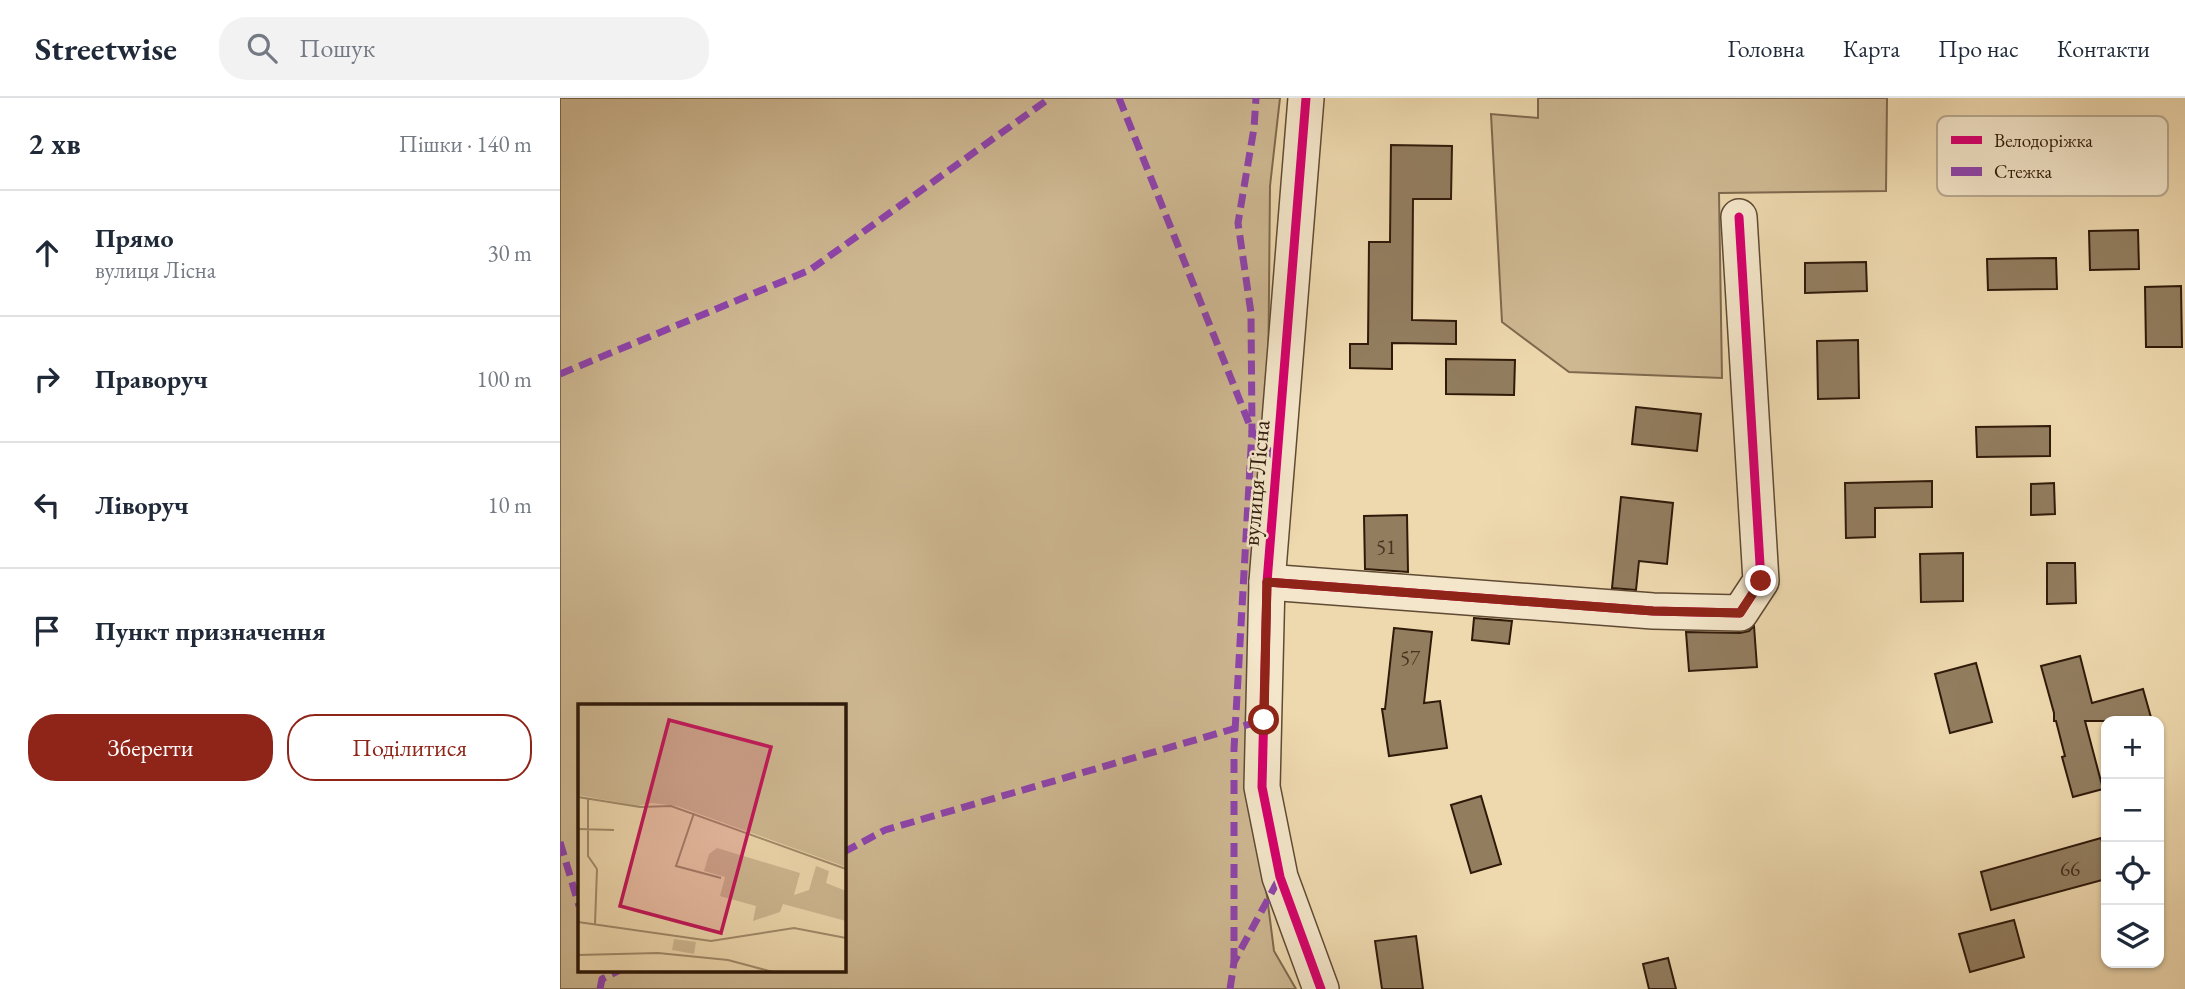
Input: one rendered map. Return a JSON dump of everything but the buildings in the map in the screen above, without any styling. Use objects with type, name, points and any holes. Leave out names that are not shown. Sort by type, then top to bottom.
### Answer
[{"type":"street","name":"вулиця Лісна","points":[[1306,98],[1267,582],[1262,787],[1280,877],[1321,989]]},
{"type":"street","points":[[1267,582],[1639,610],[1740,613],[1761,581],[1739,217]]},
{"type":"shaded area","points":[[560,98],[1280,98],[1270,186],[1268,398],[1247,740],[1274,951],[1296,989],[560,989]]},
{"type":"shaded area","points":[[1538,98],[1887,98],[1886,191],[1719,193],[1722,378],[1569,372],[1502,322],[1491,114],[1538,118]]},
{"type":"marked path","points":[[560,374],[810,270],[1050,98]]},
{"type":"marked path","points":[[1119,98],[1252,431],[1276,459]]},
{"type":"marked path","points":[[1234,962],[1234,749],[1252,431],[1251,313],[1238,223],[1254,128],[1256,98]]},
{"type":"marked path","points":[[845,851],[885,830],[1264,720]]},
{"type":"marked path","points":[[560,842],[578,903]]},
{"type":"marked path","points":[[1230,989],[1234,962],[1280,877]]},
{"type":"marked path","points":[[600,989],[602,979],[616,972]]},
{"type":"cycle path","points":[[1306,98],[1267,582],[1262,787],[1280,877],[1321,989]]},
{"type":"cycle path","points":[[1267,582],[1653,611],[1740,613],[1761,581],[1739,217]]},
{"type":"route","points":[[1264,720],[1267,582],[1653,611],[1740,613],[1761,581]]}]
